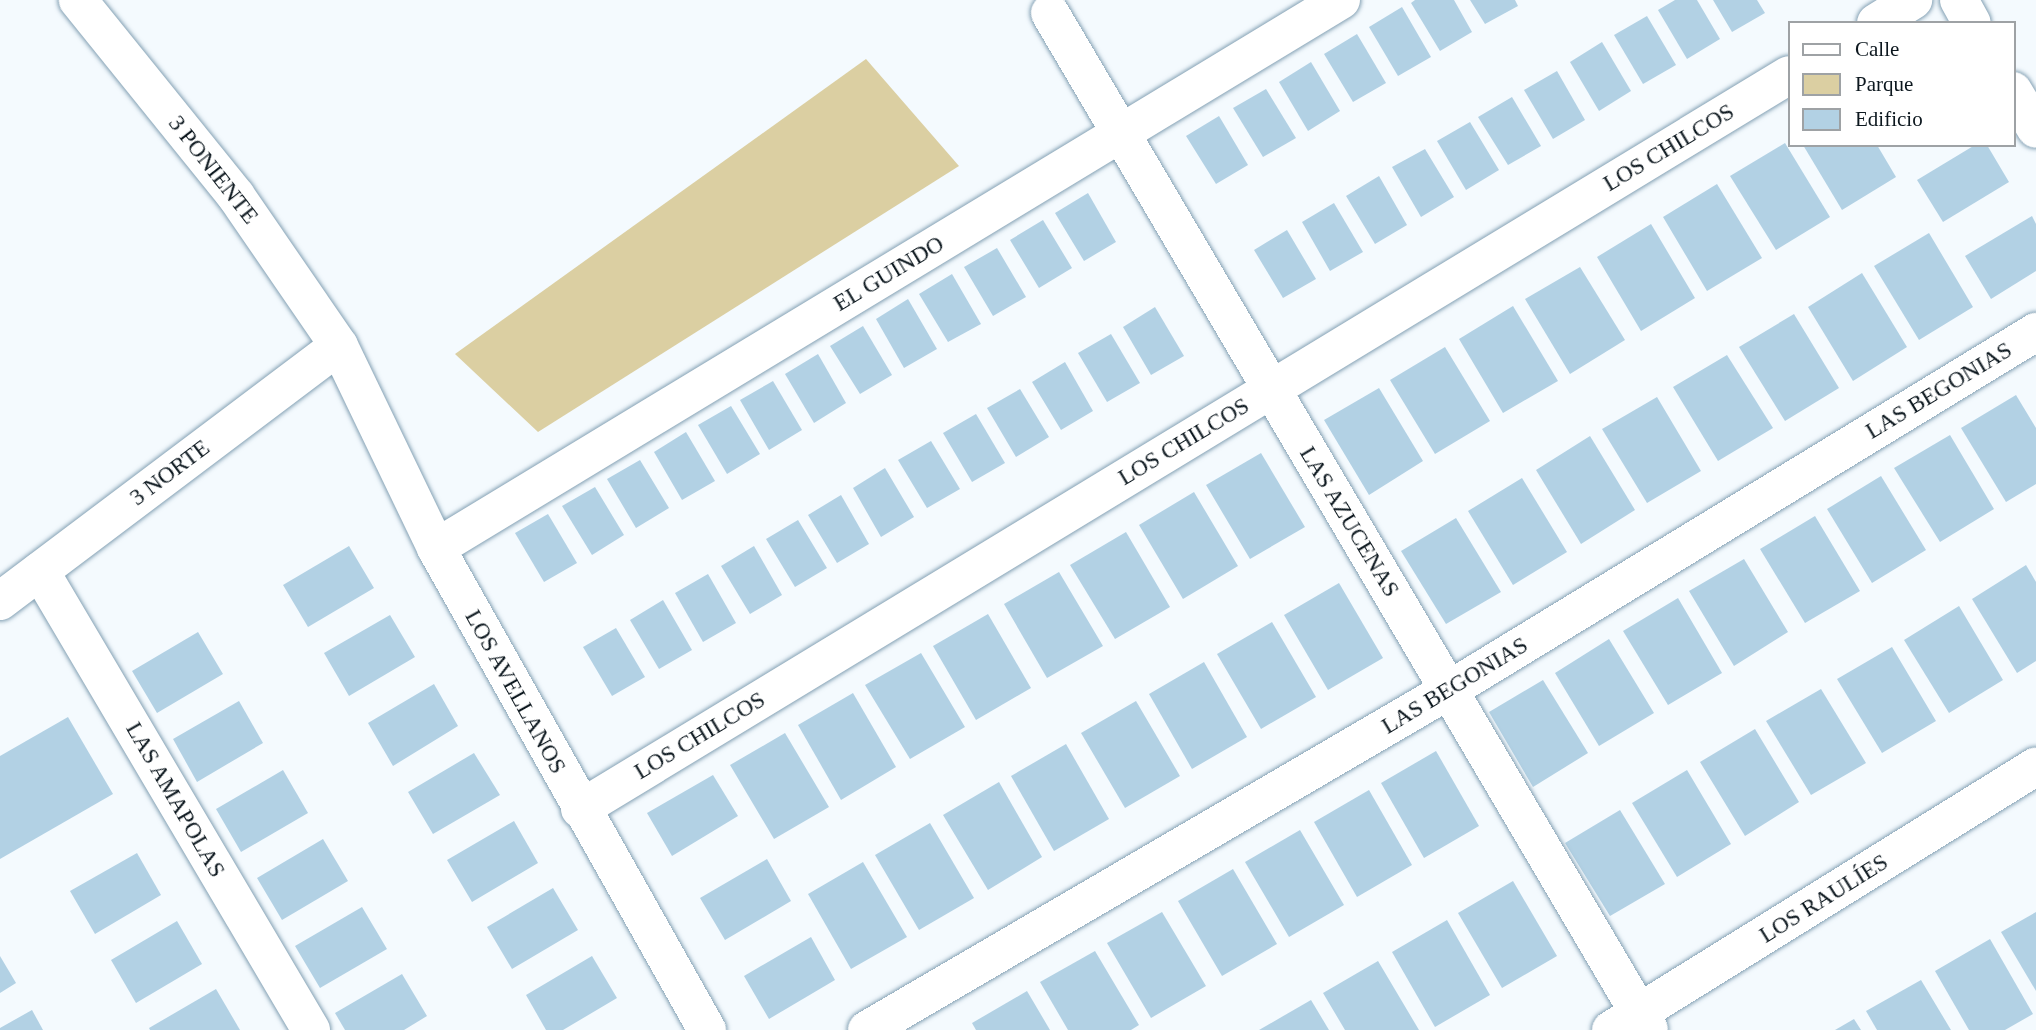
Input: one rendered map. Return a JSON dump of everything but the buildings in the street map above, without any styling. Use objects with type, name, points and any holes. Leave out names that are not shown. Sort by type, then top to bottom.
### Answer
[{"type":"street","name":"3 PONIENTE","points":[[78,0],[236,196],[339,346]]},
{"type":"street","points":[[1879,21],[1913,0]]},
{"type":"street","points":[[1959,0],[1971,21]]},
{"type":"street","name":"EL GUINDO","points":[[436,548],[1121,134],[1328,3]]},
{"type":"street","name":"LAS AZUCENAS","points":[[1050,13],[1449,690],[1633,1025]]},
{"type":"street","name":"LOS CHILCOS","points":[[580,809],[1787,76]]},
{"type":"street","points":[[2015,94],[2036,129]]},
{"type":"street","name":"LAS BEGONIAS","points":[[867,1030],[1449,690],[2036,332]]},
{"type":"street","name":"LOS AVELLANOS","points":[[339,346],[436,548],[580,809],[707,1030]]},
{"type":"street","name":"3 NORTE","points":[[0,601],[339,346]]},
{"type":"street","name":"LAS AMAPOLAS","points":[[40,571],[311,1030]]},
{"type":"street","name":"LOS RAULÍES","points":[[1633,1025],[2036,767]]},
{"type":"green space","points":[[866,59],[959,166],[538,432],[455,354]]}]
